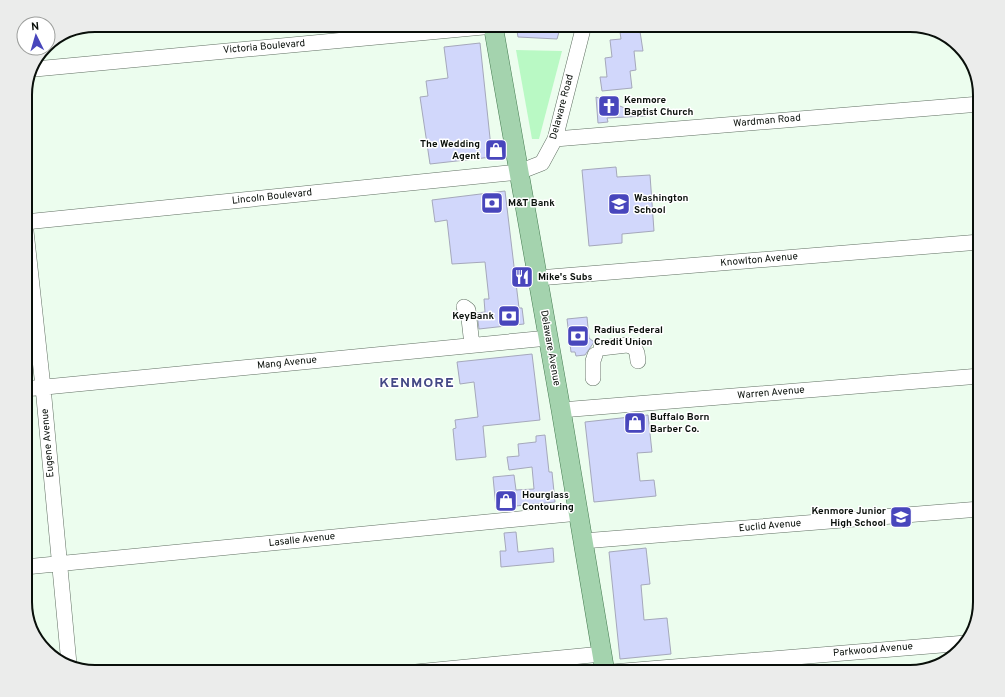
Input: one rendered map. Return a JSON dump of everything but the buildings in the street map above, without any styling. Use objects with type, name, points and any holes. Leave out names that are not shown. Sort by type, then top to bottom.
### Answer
[{"type":"main road","name":"Delaware Avenue","points":[[495,32],[579,513],[603,663]]},
{"type":"street","name":"Victoria Boulevard","points":[[38,69],[430,32]]},
{"type":"street","name":"Delaware Road","points":[[519,172],[542,163],[555,139],[582,32]]},
{"type":"street","name":"Wardman Road","points":[[555,139],[973,105]]},
{"type":"street","name":"Lincoln Boulevard","points":[[32,221],[519,172]]},
{"type":"street","name":"Knowlton Avenue","points":[[538,278],[973,243]]},
{"type":"street","name":"Eugene Avenue","points":[[32,286],[69,659]]},
{"type":"street","points":[[464,307],[468,310],[472,345]]},
{"type":"street","name":"Mang Avenue","points":[[32,388],[548,338]]},
{"type":"street","points":[[593,378],[593,361],[598,351],[626,345],[634,347],[637,353],[638,361]]},
{"type":"street","name":"Warren Avenue","points":[[561,410],[973,377]]},
{"type":"street","name":"Euclid Avenue","points":[[583,541],[973,510]]},
{"type":"street","name":"Lasalle Avenue","points":[[32,566],[579,513]]},
{"type":"street","name":"Parkwood Avenue","points":[[753,665],[956,644]]},
{"type":"street","points":[[561,665],[603,663]]},
{"type":"green space","points":[[516,50],[562,51],[539,139],[532,139]]},
{"type":"place","name":"Kenmore Baptist Church","points":[[609,106]]},
{"type":"place","name":"The Wedding Agent","points":[[496,150]]},
{"type":"place","name":"M&T Bank","points":[[492,203]]},
{"type":"place","name":"Washington School","points":[[619,204]]},
{"type":"place","name":"Mike's Subs","points":[[522,277]]},
{"type":"place","name":"KeyBank","points":[[509,316]]},
{"type":"place","name":"Radius Federal Credit Union","points":[[578,336]]},
{"type":"place","name":"Buffalo Born Barber Co.","points":[[635,423]]},
{"type":"place","name":"Hourglass Contouring","points":[[506,501]]},
{"type":"place","name":"Kenmore Junior High School","points":[[901,517]]},
{"type":"district","name":"KENMORE","points":[[417,383]]}]
